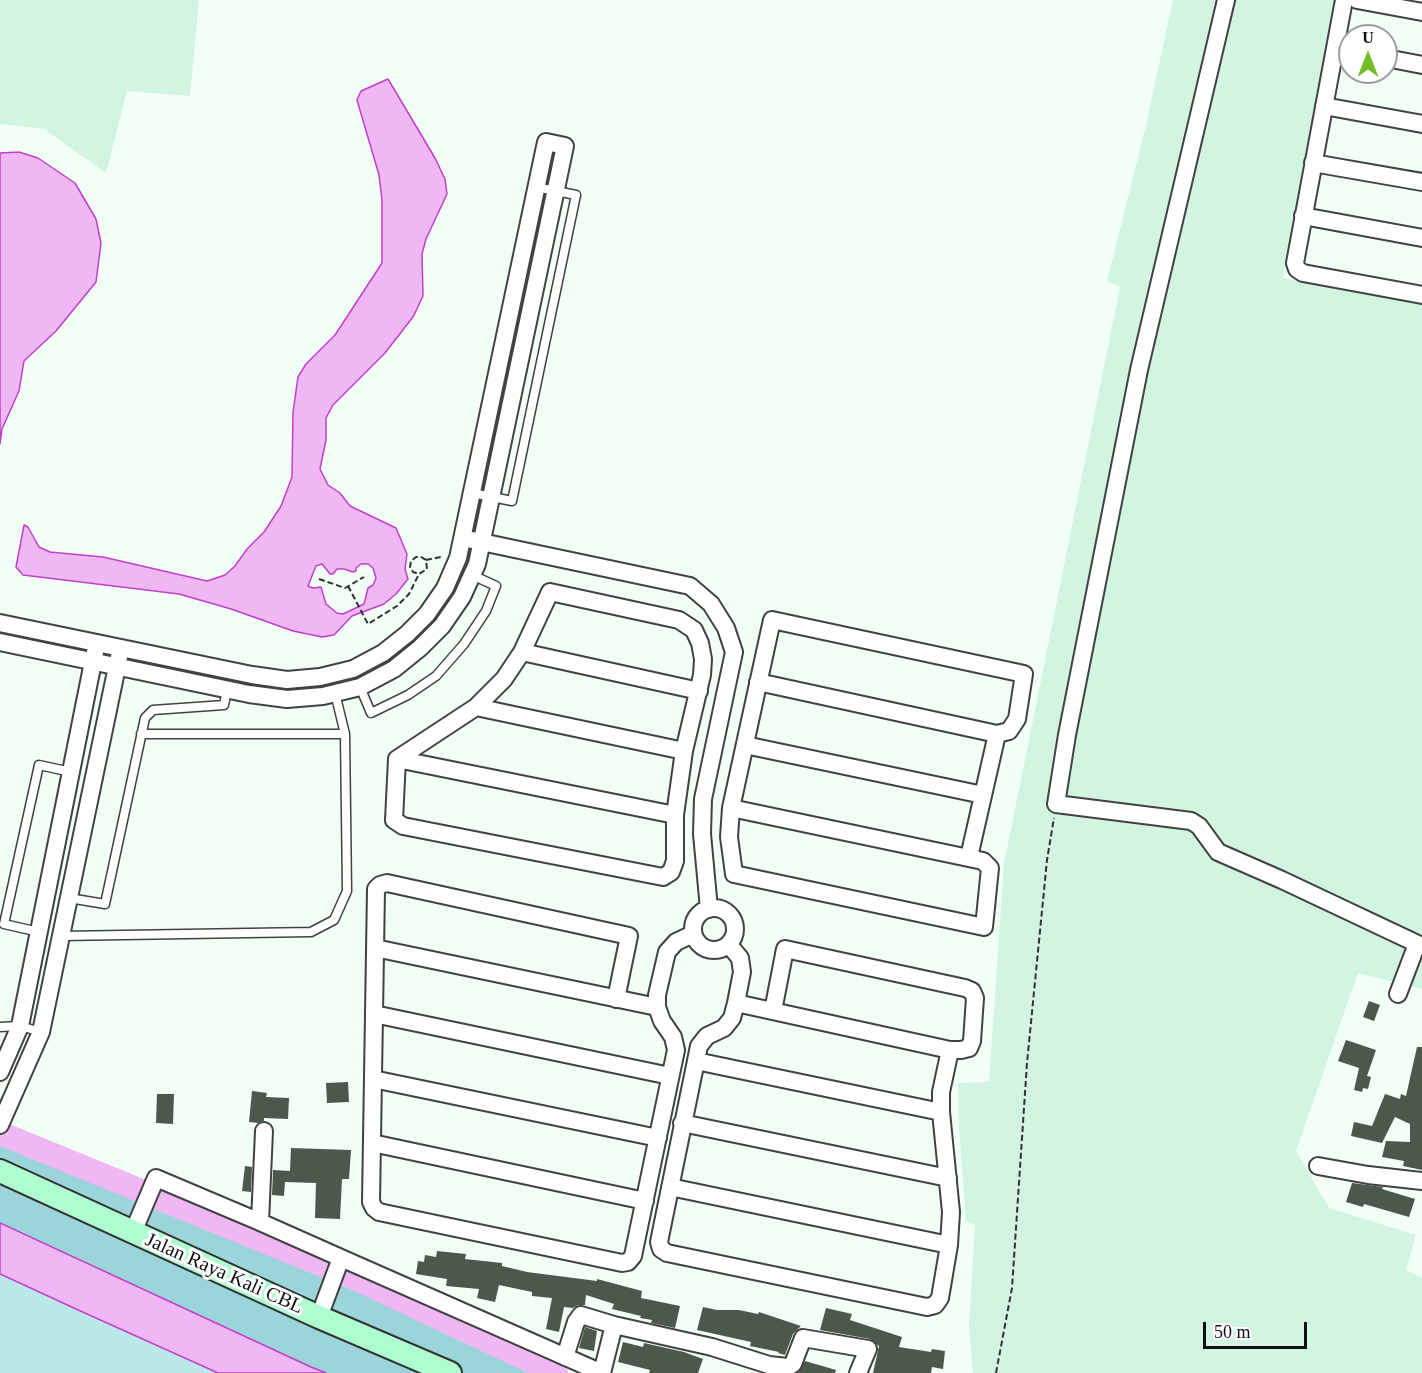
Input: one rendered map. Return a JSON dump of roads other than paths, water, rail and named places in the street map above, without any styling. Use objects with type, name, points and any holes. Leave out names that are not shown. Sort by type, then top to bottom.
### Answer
[{"type":"main road","name":"Jalan Raya Kali CBL","points":[[0,1171],[320,1317],[450,1373]]},
{"type":"street","points":[[1226,0],[1139,370],[1067,735],[1056,804],[1191,821],[1199,826],[1214,848],[1224,855],[1420,945],[1398,994]]},
{"type":"street","points":[[1343,24],[1344,0]]},
{"type":"street","points":[[1357,0],[1422,12]]},
{"type":"street","points":[[1398,60],[1422,65]]},
{"type":"street","points":[[1338,62],[1324,106],[1295,263],[1303,273],[1422,295]]},
{"type":"street","points":[[1324,106],[1422,124]]},
{"type":"street","points":[[0,623],[252,675],[287,680],[320,677],[353,669],[383,653],[407,634],[427,614],[445,588],[458,558],[546,142],[565,146],[477,564],[455,607],[442,626],[427,641],[394,669],[360,687],[323,696],[287,699],[227,690],[116,668],[0,642]]},
{"type":"street","points":[[1313,163],[1422,183]]},
{"type":"street","points":[[1303,216],[1422,238]]},
{"type":"street","points":[[462,537],[690,586],[711,604],[726,628],[734,652],[703,799],[702,834],[709,909]]},
{"type":"street","points":[[550,592],[679,620],[693,630],[700,643],[703,660],[699,691],[684,751],[675,815],[675,861],[671,872],[663,877],[403,826],[394,820],[397,759],[476,707],[504,679],[522,652],[550,592]]},
{"type":"street","points":[[731,808],[983,861],[990,868],[984,927],[734,874],[729,837],[731,808],[737,777],[745,745],[758,682],[772,620],[1024,674],[1017,719],[1009,731],[997,734],[758,682]]},
{"type":"street","points":[[0,1072],[20,1026],[97,643]]},
{"type":"street","points":[[3,1118],[41,1032],[120,648]]},
{"type":"street","points":[[522,652],[699,691]]},
{"type":"street","points":[[476,707],[684,751]]},
{"type":"street","points":[[692,719],[720,725]]},
{"type":"street","points":[[969,857],[997,734]]},
{"type":"street","points":[[745,745],[983,795]]},
{"type":"street","points":[[397,759],[675,815]]},
{"type":"street","points":[[709,770],[737,777]]},
{"type":"street","points":[[616,999],[629,936],[387,883],[380,885],[376,889],[371,1202],[374,1208],[379,1212],[610,1261],[628,1262],[633,1256],[676,1050],[674,1037],[662,1021],[657,1007],[657,995],[667,952],[676,942],[693,934]]},
{"type":"street","points":[[709,909],[720,909],[729,914],[735,924],[735,935],[729,945],[719,950],[708,950],[699,944],[693,934],[693,923],[699,914],[709,909]]},
{"type":"street","points":[[39,932],[61,936]]},
{"type":"street","points":[[729,945],[740,958],[742,972],[736,1003],[732,1018],[724,1028],[707,1036],[699,1046],[659,1242],[661,1249],[667,1252],[927,1307],[935,1305],[940,1298],[949,1245],[951,1212],[941,1112],[941,1092],[950,1050]]},
{"type":"street","points":[[375,948],[657,1007]]},
{"type":"street","points":[[736,1003],[950,1050],[961,1050],[969,1048],[972,1041],[975,998],[972,991],[954,985],[785,949],[773,1011]]},
{"type":"street","points":[[374,1014],[670,1076]]},
{"type":"street","points":[[696,1061],[941,1112]]},
{"type":"street","points":[[373,1079],[657,1138]]},
{"type":"street","points":[[682,1124],[948,1178]]},
{"type":"street","points":[[260,1222],[264,1131]]},
{"type":"street","points":[[372,1143],[645,1201]]},
{"type":"street","points":[[1318,1166],[1422,1181]]},
{"type":"street","points":[[133,1232],[156,1178],[602,1373],[614,1325]]},
{"type":"street","points":[[670,1187],[949,1245]]},
{"type":"street","points":[[320,1317],[340,1260]]},
{"type":"street","points":[[565,1357],[580,1315],[712,1347],[767,1369],[792,1365],[803,1338],[868,1349],[858,1373]]},
{"type":"lane","points":[[536,187],[555,191]]},
{"type":"lane","points":[[472,493],[490,496]]},
{"type":"lane","points":[[360,687],[371,713],[408,695],[436,676],[464,644],[486,611],[496,586],[472,575]]},
{"type":"lane","points":[[69,898],[105,904],[145,718],[153,710],[224,705],[227,690]]},
{"type":"lane","points":[[61,936],[311,932],[334,920],[347,891],[345,734],[335,693]]},
{"type":"lane","points":[[141,734],[345,734]]},
{"type":"lane","points":[[39,932],[4,924],[39,765],[71,772]]},
{"type":"lane","points":[[0,1028],[20,1026],[41,1032]]},
{"type":"waterway","points":[[0,1133],[359,1280],[556,1373]]}]
